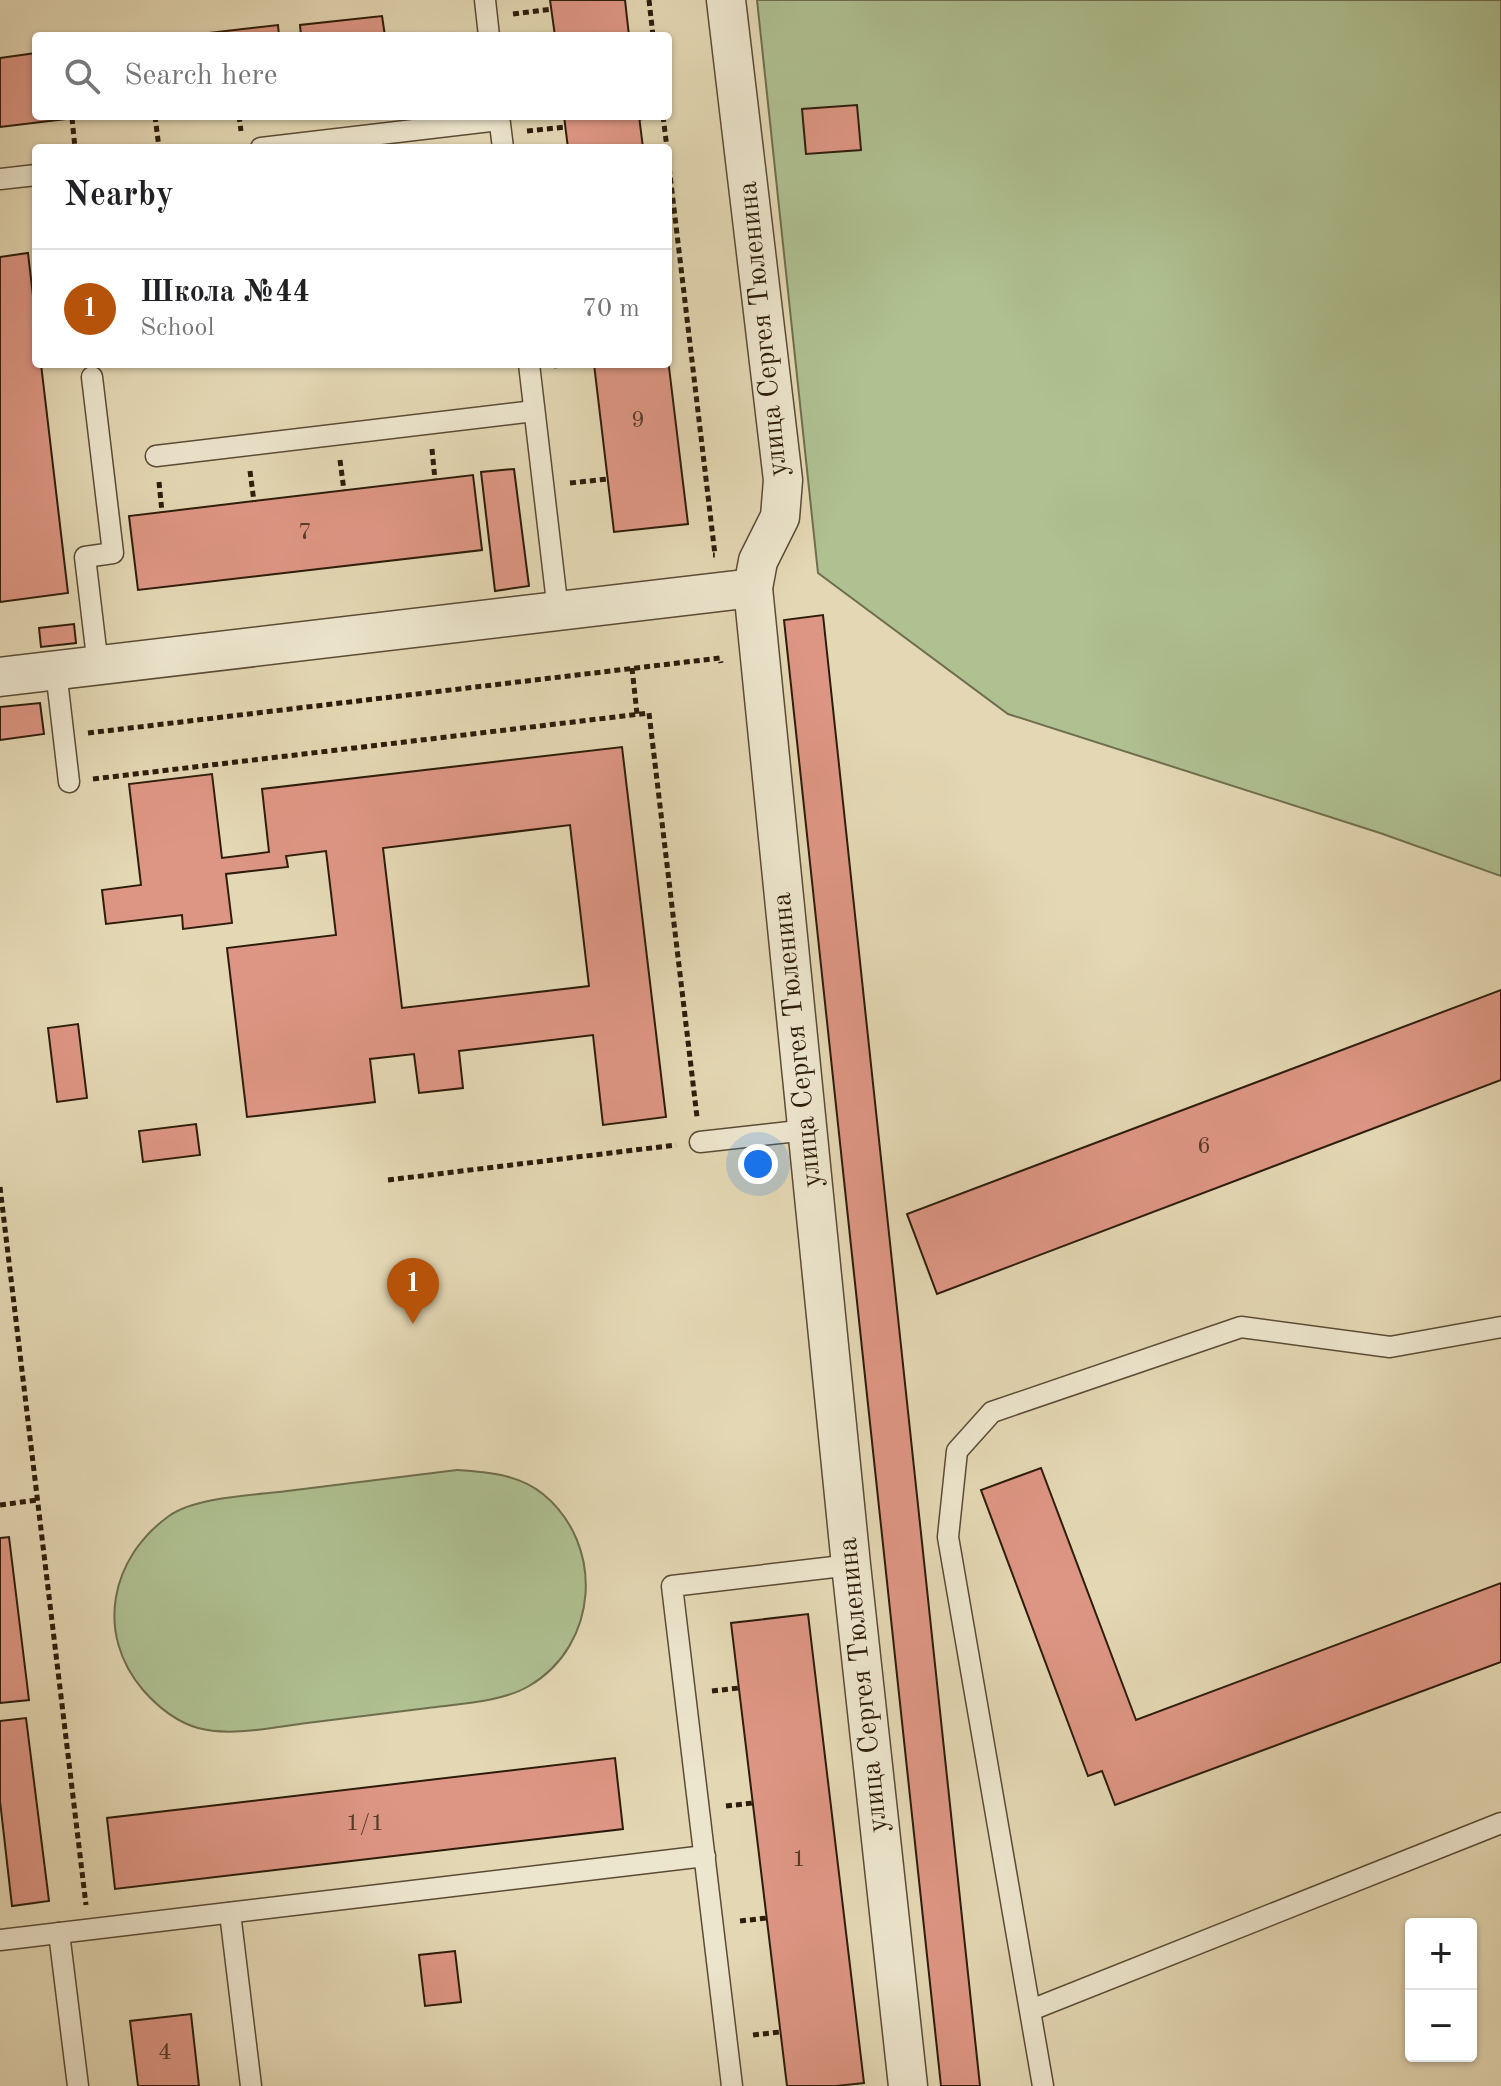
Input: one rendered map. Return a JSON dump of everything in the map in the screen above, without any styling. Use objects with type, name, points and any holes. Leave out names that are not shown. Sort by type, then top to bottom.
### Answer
[{"type":"street","name":"улица Сергея Тюленина","points":[[726,0],[783,480],[780,517],[758,561],[753,588],[851,1565],[908,2086]]},
{"type":"street","points":[[0,677],[753,588]]},
{"type":"lane","points":[[312,144],[501,129]]},
{"type":"lane","points":[[0,179],[32,175]]},
{"type":"lane","points":[[529,368],[558,611]]},
{"type":"lane","points":[[92,377],[113,553],[85,557],[98,666]]},
{"type":"lane","points":[[156,456],[534,411]]},
{"type":"lane","points":[[56,671],[69,782]]},
{"type":"lane","points":[[700,1142],[807,1130]]},
{"type":"lane","points":[[1043,2086],[948,1537],[957,1451],[992,1412],[1241,1327],[1390,1347],[1501,1327]]},
{"type":"lane","points":[[732,2086],[672,1586],[851,1565]]},
{"type":"lane","points":[[1031,2010],[1501,1823]]},
{"type":"lane","points":[[0,1940],[705,1856]]},
{"type":"lane","points":[[230,1913],[251,2086]]},
{"type":"lane","points":[[59,1933],[78,2086]]},
{"type":"path","points":[[649,0],[653,32]]},
{"type":"path","points":[[487,18],[552,9]]},
{"type":"path","points":[[72,120],[75,144]]},
{"type":"path","points":[[156,120],[158,144]]},
{"type":"path","points":[[664,120],[666,144]]},
{"type":"path","points":[[501,129],[566,127]]},
{"type":"path","points":[[672,192],[715,555]]},
{"type":"path","points":[[543,487],[608,479]]},
{"type":"path","points":[[63,736],[720,658]]},
{"type":"path","points":[[632,668],[637,714]]},
{"type":"path","points":[[69,782],[649,713],[700,1142],[388,1180]]},
{"type":"path","points":[[0,1187],[89,1929]]},
{"type":"path","points":[[0,1505],[37,1500]]},
{"type":"green space","points":[[757,0],[1501,0],[1501,876],[1380,833],[1008,714],[818,573]]},
{"type":"green space","points":[[457,1470],[502,1475],[533,1487],[563,1515],[577,1540],[584,1566],[586,1594],[581,1621],[569,1646],[552,1668],[529,1686],[480,1702],[224,1732],[198,1728],[175,1718],[143,1690],[128,1668],[119,1645],[115,1621],[116,1598],[122,1575],[133,1553],[149,1533],[169,1516],[194,1505],[226,1498]]},
{"type":"building","points":[[550,0],[625,0],[629,32],[554,32]]},
{"type":"building","points":[[382,16],[384,32],[301,32],[300,25]]},
{"type":"building","points":[[278,25],[279,32],[218,32]]},
{"type":"building","points":[[32,54],[32,120],[58,120],[0,127],[0,58]]},
{"type":"building","points":[[857,105],[861,150],[806,154],[802,109]]},
{"type":"building","points":[[564,120],[640,120],[642,144],[568,144]]},
{"type":"building","points":[[28,253],[32,288],[32,368],[41,368],[68,593],[0,602],[0,257]]},
{"type":"building","points":[[594,368],[669,368],[688,524],[614,532]]},
{"type":"building","points":[[514,469],[529,586],[495,591],[481,472]]},
{"type":"building","points":[[473,475],[482,550],[138,590],[129,516]]},
{"type":"building","points":[[823,615],[980,2086],[941,2086],[784,620]]},
{"type":"building","points":[[74,624],[76,643],[41,647],[39,628]]},
{"type":"building","points":[[40,703],[44,734],[0,740],[0,707]]},
{"type":"building","points":[[622,747],[666,1117],[603,1125],[593,1035],[459,1051],[463,1088],[419,1093],[414,1054],[370,1059],[375,1102],[247,1117],[227,948],[336,935],[326,851],[286,856],[288,867],[226,874],[232,923],[183,929],[182,915],[106,924],[102,890],[141,885],[129,784],[212,774],[222,858],[269,852],[262,789]],"holes":[[[570,825],[589,986],[402,1008],[383,848]]]},
{"type":"building","points":[[1501,990],[1501,1080],[937,1294],[907,1214]]},
{"type":"building","points":[[78,1024],[87,1098],[57,1102],[48,1028]]},
{"type":"building","points":[[196,1124],[200,1155],[143,1162],[139,1131]]},
{"type":"building","points":[[1041,1468],[1136,1720],[1501,1583],[1501,1662],[1115,1805],[1102,1771],[1088,1776],[981,1490]]},
{"type":"building","points":[[9,1537],[29,1700],[0,1703],[0,1538]]},
{"type":"building","points":[[808,1614],[864,2083],[836,2086],[787,2086],[731,1623]]},
{"type":"building","points":[[26,1718],[49,1901],[12,1906],[0,1801],[0,1721]]},
{"type":"building","points":[[615,1758],[623,1829],[115,1889],[107,1818]]},
{"type":"building","points":[[455,1951],[461,2002],[425,2006],[419,1955]]},
{"type":"building","points":[[191,2014],[199,2086],[138,2086],[130,2021]]},
{"type":"place","name":"Школа №44","points":[[413,1324]]}]
